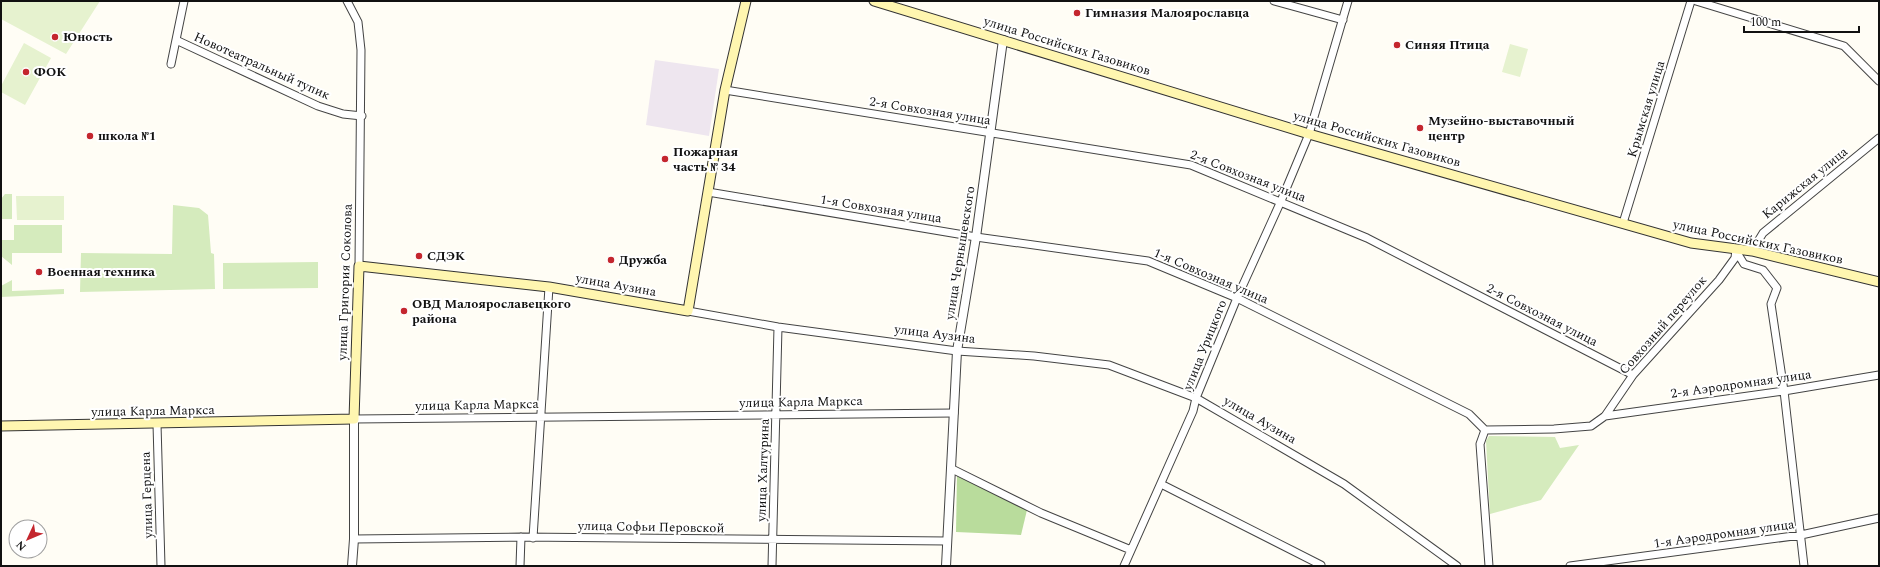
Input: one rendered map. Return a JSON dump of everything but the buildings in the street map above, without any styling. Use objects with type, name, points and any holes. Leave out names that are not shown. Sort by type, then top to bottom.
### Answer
[{"type":"main road","points":[[688,311],[725,90],[746,1]]},
{"type":"main road","name":"улица Российских Газовиков","points":[[874,1],[1309,134],[1691,243],[1752,252],[1879,282]]},
{"type":"main road","name":"улица Аузина","points":[[359,266],[549,287],[688,311]]},
{"type":"main road","name":"улица Григория Соколова","points":[[354,419],[359,266]]},
{"type":"main road","name":"улица Карла Маркса","points":[[1,426],[354,419]]},
{"type":"street","name":"Новотеатральный тупик","points":[[171,64],[184,1]]},
{"type":"street","name":"улица Григория Соколова","points":[[347,1],[358,22],[361,50],[362,116],[359,266]]},
{"type":"street","points":[[1274,1],[1343,20]]},
{"type":"street","name":"улица Урицкого","points":[[1124,566],[1193,410],[1196,398],[1236,298],[1281,201],[1309,134],[1348,1]]},
{"type":"street","name":"Крымская улица","points":[[1623,223],[1691,1]]},
{"type":"street","points":[[1696,1],[1844,46],[1879,81]]},
{"type":"street","name":"Новотеатральный тупик","points":[[176,40],[318,106],[343,114],[362,116]]},
{"type":"street","name":"улица Чернышевского","points":[[946,566],[957,351],[976,237],[989,133],[1003,40]]},
{"type":"street","name":"2-я Совхозная улица","points":[[725,90],[1191,165],[1281,201],[1367,238],[1633,375]]},
{"type":"street","name":"Карижская улица","points":[[1752,252],[1763,233],[1879,138]]},
{"type":"street","name":"1-я Совхозная улица","points":[[708,192],[976,237],[1148,261],[1236,298],[1470,414],[1485,430]]},
{"type":"street","points":[[1736,249],[1744,264],[1763,270],[1777,288],[1771,304],[1784,391],[1804,566]]},
{"type":"street","name":"Совхозный переулок","points":[[1605,416],[1633,375],[1719,280],[1735,258],[1736,249]]},
{"type":"street","points":[[534,538],[549,287]]},
{"type":"street","name":"улица Аузина","points":[[688,311],[778,327],[957,351],[1034,356],[1109,365],[1196,398],[1344,484],[1457,566]]},
{"type":"street","name":"улица Халтурина","points":[[772,566],[777,416],[778,327]]},
{"type":"street","name":"2-я Аэродромная улица","points":[[1605,416],[1784,391],[1879,375]]},
{"type":"street","name":"улица Карла Маркса","points":[[354,419],[777,416],[954,413]]},
{"type":"street","points":[[1489,566],[1480,444],[1485,430],[1557,429],[1591,426],[1605,416]]},
{"type":"street","name":"улица Григория Соколова","points":[[352,566],[354,538],[354,419]]},
{"type":"street","name":"улица Герцена","points":[[157,424],[160,566]]},
{"type":"street","points":[[952,468],[1041,513],[1131,550]]},
{"type":"street","points":[[1161,484],[1321,565]]},
{"type":"street","name":"1-я Аэродромная улица","points":[[1570,566],[1801,535],[1879,518]]},
{"type":"street","points":[[520,566],[521,537]]},
{"type":"street","name":"улица Софьи Перовской","points":[[354,538],[521,537],[947,541]]},
{"type":"street","points":[[1637,558],[1637,566]]},
{"type":"shaded area","points":[[655,60],[719,69],[709,136],[646,125]]},
{"type":"green space","name":"Юность","points":[[1,1],[100,1],[66,54],[1,19]]},
{"type":"green space","name":"ФОК","points":[[24,43],[51,58],[25,105],[1,92],[1,86]]},
{"type":"green space","points":[[1510,44],[1528,49],[1520,77],[1502,72]]},
{"type":"green space","points":[[5,194],[12,194],[12,219],[1,219],[1,199]]},
{"type":"green space","points":[[16,196],[64,196],[64,220],[17,220]]},
{"type":"green space","points":[[173,205],[199,208],[208,215],[211,253],[214,254],[215,289],[80,292],[81,253],[172,254]]},
{"type":"green space","points":[[14,225],[62,225],[62,253],[12,253],[12,265],[1,256],[1,240],[14,240]]},
{"type":"green space","points":[[318,262],[318,288],[223,289],[223,263]]},
{"type":"green space","points":[[12,280],[12,291],[64,289],[64,294],[1,297],[1,286]]},
{"type":"green space","points":[[1489,436],[1555,437],[1560,448],[1579,445],[1541,500],[1490,514],[1486,441]]},
{"type":"green space","points":[[957,475],[1027,510],[1021,535],[956,532]]},
{"type":"place","name":"Гимназия Малоярославца","points":[[1077,13]]},
{"type":"place","name":"Юность","points":[[55,37]]},
{"type":"place","name":"Синяя Птица","points":[[1397,45]]},
{"type":"place","name":"ФОК","points":[[26,72]]},
{"type":"place","name":"Музейно-выставочный центр","points":[[1420,128]]},
{"type":"place","name":"школа №1","points":[[90,136]]},
{"type":"place","name":"Пожарная часть № 34","points":[[665,159]]},
{"type":"place","name":"СДЭК","points":[[419,256]]},
{"type":"place","name":"Дружба","points":[[611,260]]},
{"type":"place","name":"Военная техника","points":[[39,272]]},
{"type":"place","name":"ОВД Малоярославецкого района","points":[[404,311]]}]
